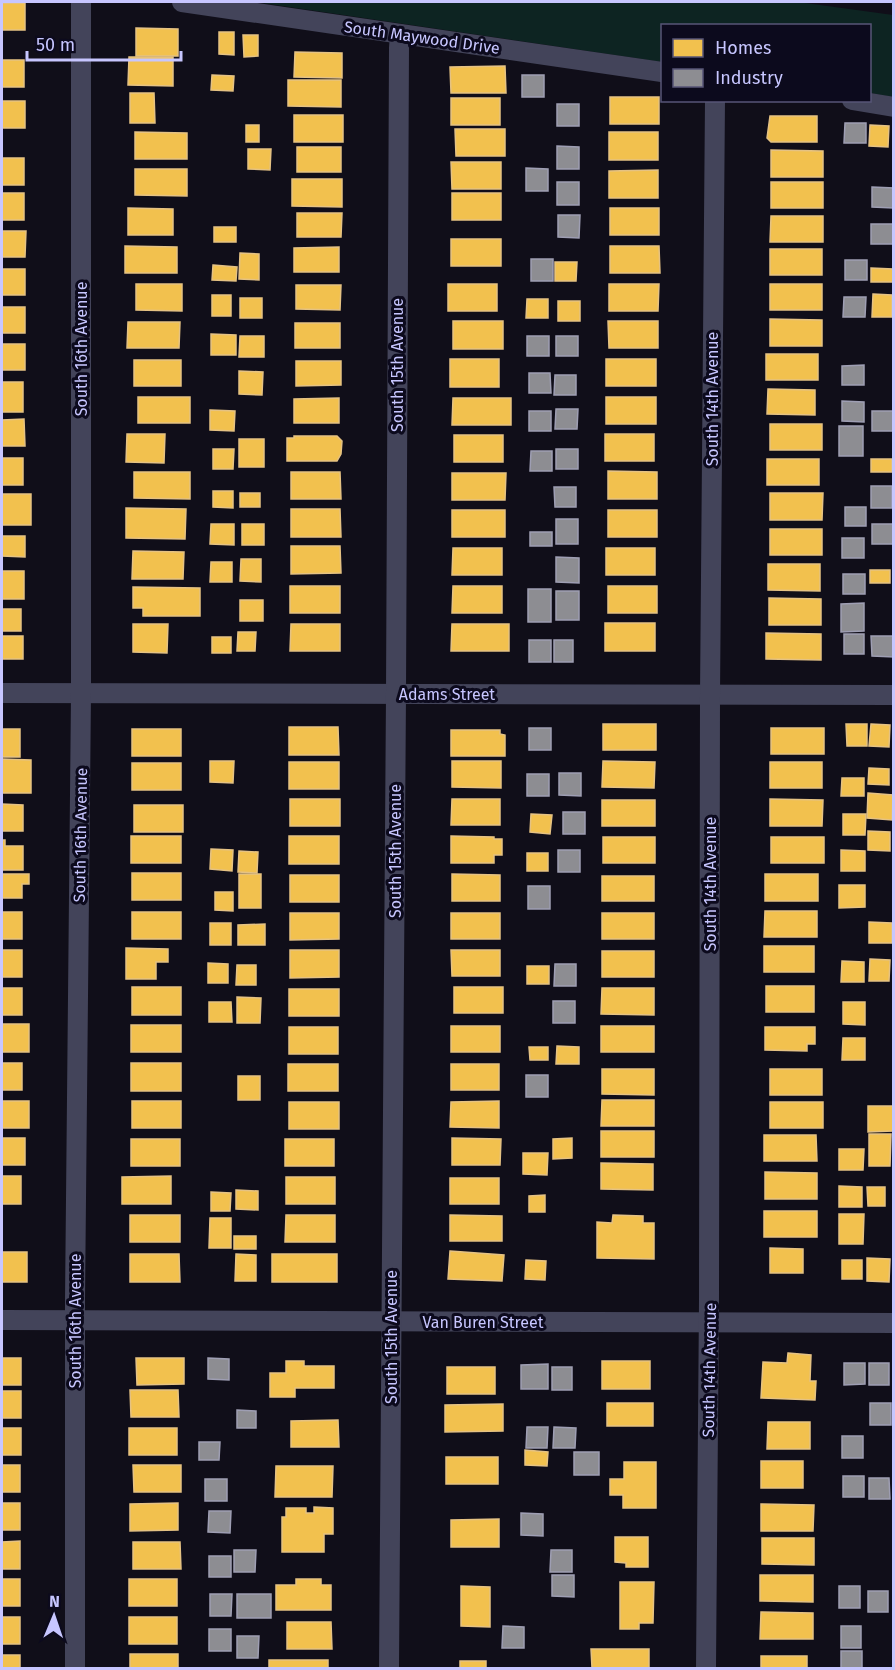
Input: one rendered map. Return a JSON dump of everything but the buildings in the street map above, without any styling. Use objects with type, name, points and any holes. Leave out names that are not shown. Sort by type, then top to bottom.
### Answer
[{"type":"street","name":"South 16th Avenue","points":[[75,1668],[75,1320],[81,693],[81,2]]},
{"type":"street","name":"South Maywood Drive","points":[[182,2],[661,72]]},
{"type":"street","name":"South 15th Avenue","points":[[389,1668],[398,60],[400,34]]},
{"type":"street","name":"South 14th Avenue","points":[[706,1668],[715,102]]},
{"type":"street","points":[[864,102],[894,107]]},
{"type":"street","name":"Adams Street","points":[[2,693],[894,695]]},
{"type":"street","name":"Van Buren Street","points":[[2,1320],[894,1323]]},
{"type":"green space","points":[[255,2],[798,2],[893,15],[893,97],[871,93],[871,24],[661,24],[661,62]]}]
